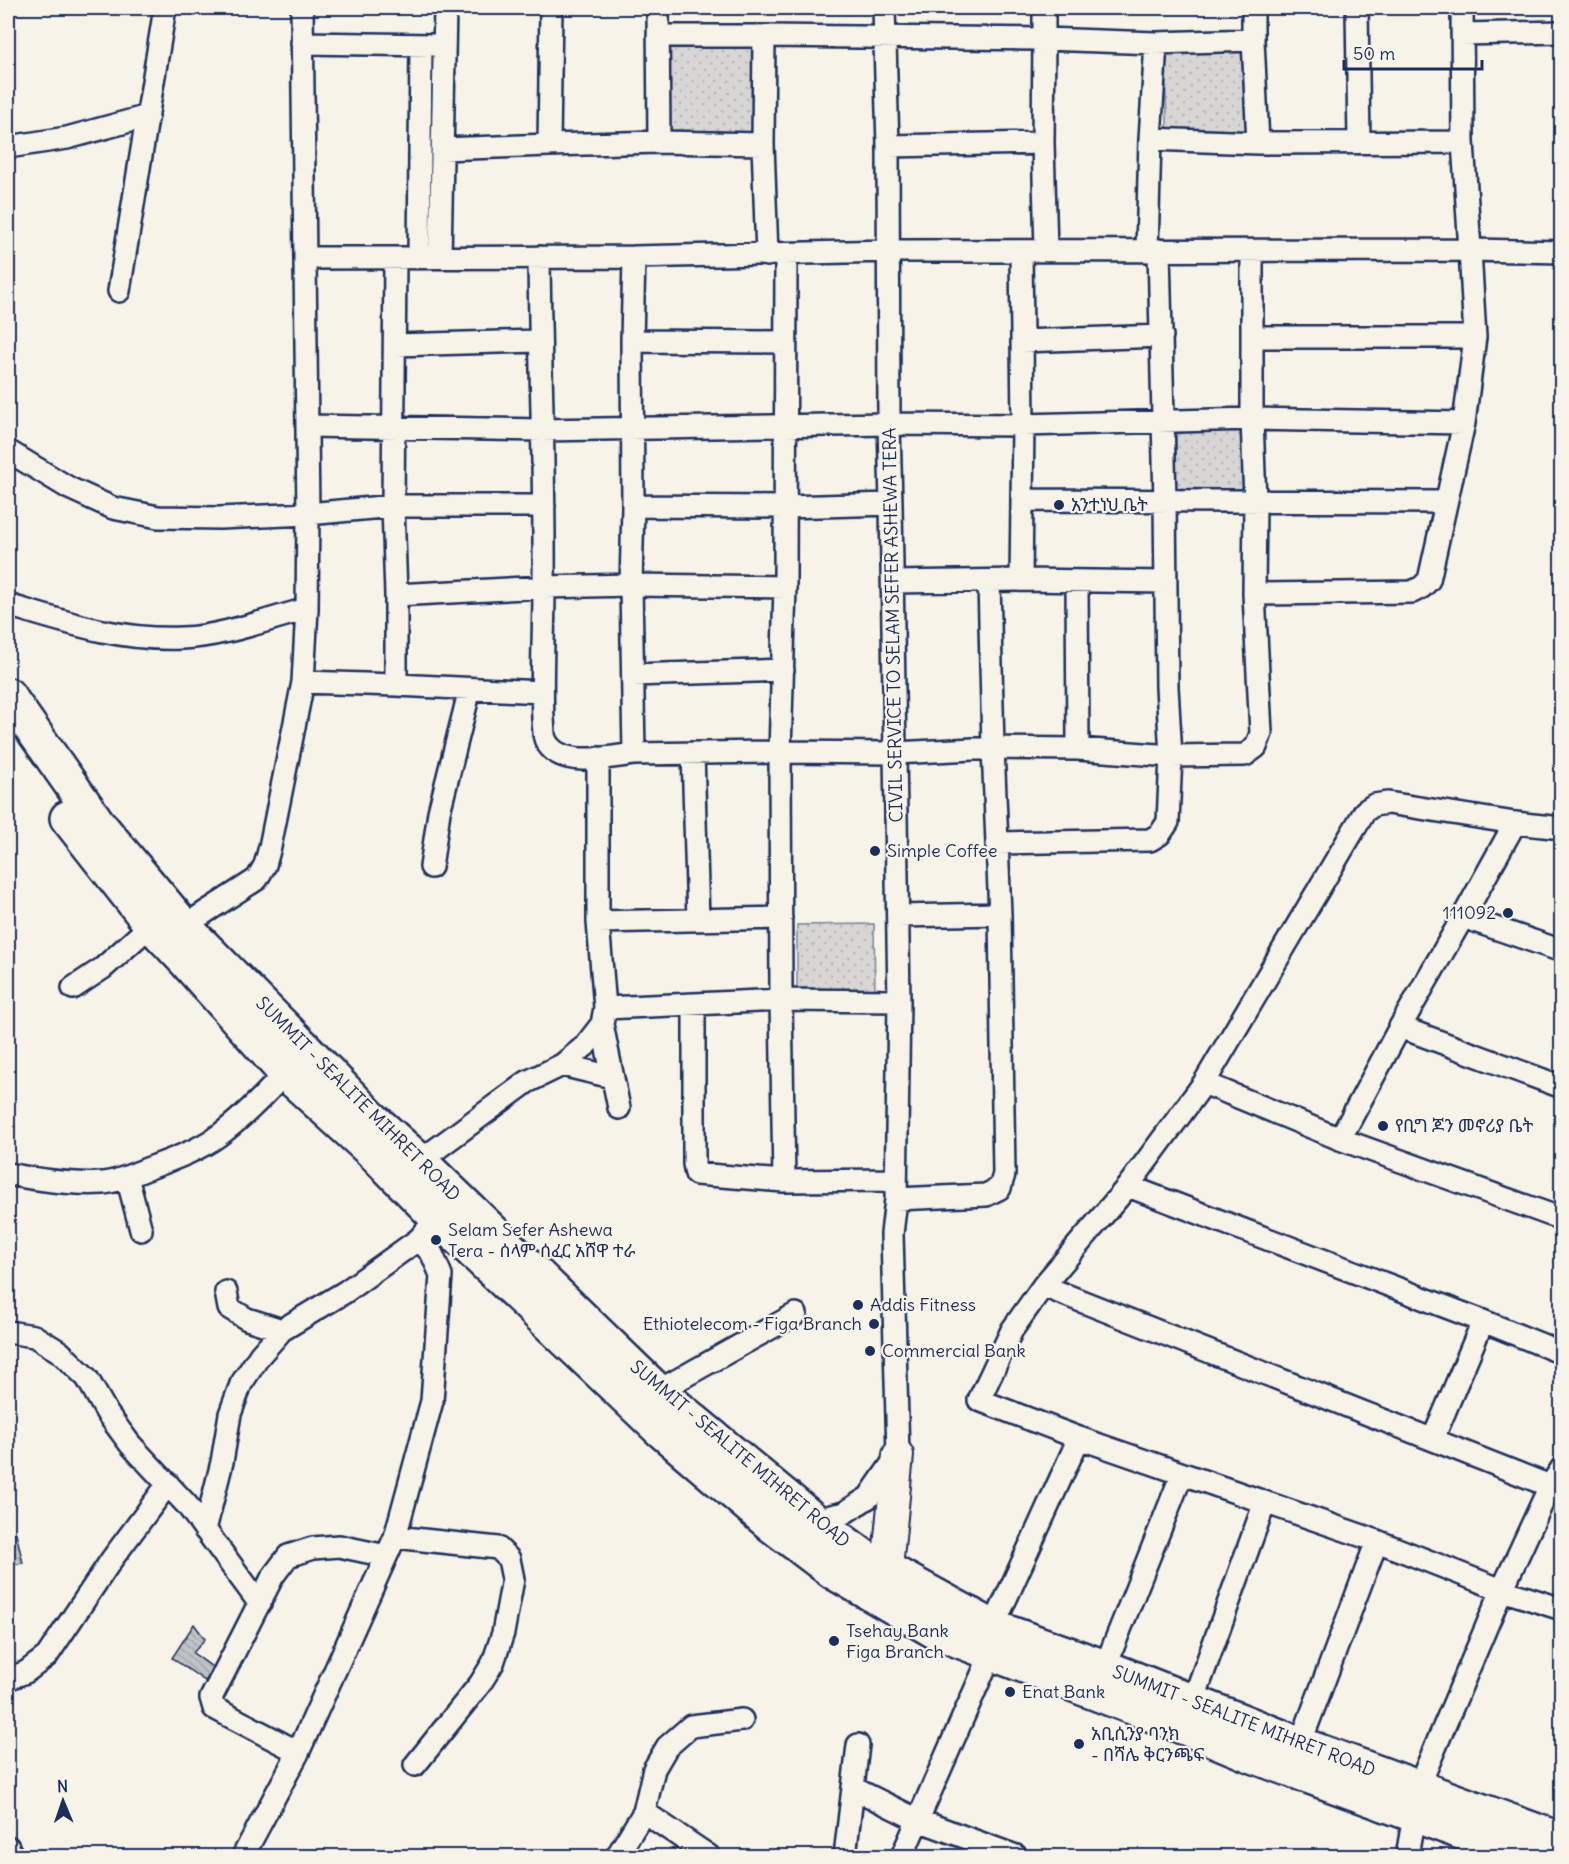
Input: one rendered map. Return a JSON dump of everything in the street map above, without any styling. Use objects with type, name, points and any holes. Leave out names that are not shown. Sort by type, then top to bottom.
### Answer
[{"type":"main road","name":"SUMMIT - SEALITE MIHRET ROAD","points":[[8,695],[98,823],[184,927],[309,1052],[362,1126],[420,1161],[658,1391],[814,1520],[865,1557],[887,1568],[992,1640],[1105,1667],[1300,1744],[1416,1802],[1562,1840]]},
{"type":"main road","points":[[8,730],[77,833],[150,926],[187,963],[285,1073],[362,1126],[373,1153],[429,1229],[771,1525],[834,1572],[936,1632],[992,1640],[1168,1721],[1250,1755],[1416,1802],[1526,1857]]},
{"type":"street","points":[[119,291],[165,8]]},
{"type":"street","points":[[184,927],[257,879],[265,865],[303,682],[309,514],[302,8]]},
{"type":"street","points":[[429,257],[442,149],[445,8]]},
{"type":"street","points":[[549,145],[551,8]]},
{"type":"street","points":[[658,8],[659,142]]},
{"type":"street","name":"CIVIL SERVICE TO SELAM SEFER ASHEWA TERA","points":[[884,8],[888,146],[889,424],[899,1001],[896,1189],[892,1234],[898,1455]]},
{"type":"street","points":[[1044,8],[1043,143],[1046,250]]},
{"type":"street","points":[[1253,8],[1258,143]]},
{"type":"street","points":[[1357,8],[1359,143]]},
{"type":"street","points":[[1254,594],[1412,592],[1429,580],[1464,423],[1475,337],[1463,142],[1462,8]]},
{"type":"street","points":[[1462,34],[1562,32]]},
{"type":"street","points":[[658,36],[1044,39],[1156,43],[1253,40]]},
{"type":"street","points":[[764,36],[763,144],[786,342],[785,587],[780,752],[784,1181]]},
{"type":"street","points":[[302,43],[444,44]]},
{"type":"street","points":[[998,843],[1150,840],[1160,834],[1168,822],[1171,756],[1167,687],[1162,336],[1153,250],[1150,140],[1156,43]]},
{"type":"street","points":[[421,45],[429,257]]},
{"type":"street","points":[[8,147],[67,138],[148,116]]},
{"type":"street","points":[[1150,140],[1258,143],[1463,142]]},
{"type":"street","points":[[442,149],[659,142],[763,144]]},
{"type":"street","points":[[888,146],[1043,143]]},
{"type":"street","points":[[305,258],[634,257],[1046,250],[1562,252]]},
{"type":"street","points":[[1021,251],[1023,425],[1021,580]]},
{"type":"street","points":[[539,256],[544,506],[542,692],[545,740],[556,754],[569,758],[598,758],[634,754],[895,753],[993,748],[1078,749],[1171,756],[1245,755],[1256,747],[1261,733],[1254,594],[1252,251]]},
{"type":"street","points":[[634,257],[631,585],[634,754]]},
{"type":"street","points":[[395,258],[393,506],[396,685]]},
{"type":"street","points":[[1022,341],[1162,336]]},
{"type":"street","points":[[1252,337],[1475,337]]},
{"type":"street","points":[[395,345],[539,341]]},
{"type":"street","points":[[632,341],[786,342]]},
{"type":"street","points":[[307,426],[542,430],[889,424],[1023,425],[1252,419],[1464,423]]},
{"type":"street","points":[[8,452],[69,488],[113,508],[158,517],[220,518],[309,514],[393,506],[544,506]]},
{"type":"street","points":[[1022,500],[1446,502]]},
{"type":"street","points":[[633,506],[785,507],[891,504]]},
{"type":"street","points":[[893,582],[1021,580],[1165,582]]},
{"type":"street","points":[[694,1004],[694,1164],[696,1174],[986,1195],[1000,1188],[1004,1174],[1000,914],[989,581]]},
{"type":"street","points":[[1077,581],[1078,749]]},
{"type":"street","points":[[396,595],[631,585],[785,587]]},
{"type":"street","points":[[8,605],[104,633],[153,638],[183,638],[216,633],[307,609]]},
{"type":"street","points":[[633,675],[783,670]]},
{"type":"street","points":[[303,682],[542,692]]},
{"type":"street","points":[[431,867],[439,812],[470,688]]},
{"type":"street","points":[[693,753],[699,920]]},
{"type":"street","points":[[598,758],[598,922],[603,1016],[619,1108]]},
{"type":"street","points":[[1562,828],[1388,803],[1374,805],[1365,811],[1204,1083],[1128,1186],[1043,1286],[1012,1330],[979,1400],[1079,1438],[1377,1541],[1502,1590],[1562,1609]]},
{"type":"street","points":[[1340,1139],[1515,823]]},
{"type":"street","points":[[898,916],[1000,914]]},
{"type":"street","points":[[1463,917],[1562,951]]},
{"type":"street","points":[[598,922],[781,918]]},
{"type":"street","points":[[73,988],[103,968],[150,926]]},
{"type":"street","points":[[603,1016],[694,1004],[781,1000],[899,1001]]},
{"type":"street","points":[[420,1161],[527,1082],[562,1065],[585,1046],[603,1016]]},
{"type":"street","points":[[1400,1027],[1562,1087]]},
{"type":"street","points":[[562,1065],[612,1077]]},
{"type":"street","points":[[8,1174],[77,1184],[106,1183],[127,1177],[178,1157],[216,1137],[247,1113],[285,1073]]},
{"type":"street","points":[[1204,1083],[1340,1139],[1562,1219]]},
{"type":"street","points":[[127,1177],[141,1230]]},
{"type":"street","points":[[1128,1186],[1562,1353]]},
{"type":"street","points":[[206,1530],[222,1462],[230,1414],[241,1384],[260,1355],[282,1330],[345,1292],[429,1229]]},
{"type":"street","points":[[243,1857],[298,1752],[395,1537],[432,1401],[441,1275],[432,1254],[429,1229]]},
{"type":"street","points":[[1043,1286],[1550,1486]]},
{"type":"street","points":[[226,1292],[229,1308],[247,1320],[282,1330]]},
{"type":"street","points":[[658,1391],[796,1314]]},
{"type":"street","points":[[1433,1439],[1483,1321]]},
{"type":"street","points":[[8,1332],[34,1335],[60,1352],[87,1378],[107,1413],[130,1444],[187,1505],[260,1604]]},
{"type":"street","points":[[902,1857],[1079,1438]]},
{"type":"street","points":[[814,1520],[844,1512],[869,1497],[898,1455]]},
{"type":"street","points":[[887,1568],[898,1455]]},
{"type":"street","points":[[1407,1857],[1416,1802],[1502,1590],[1550,1486],[1562,1468]]},
{"type":"street","points":[[1105,1667],[1182,1474]]},
{"type":"street","points":[[8,1679],[26,1672],[47,1656],[112,1559],[168,1484]]},
{"type":"street","points":[[1193,1701],[1265,1502]]},
{"type":"street","points":[[395,1537],[498,1548],[509,1559],[513,1579],[503,1633],[493,1664],[480,1684],[415,1765]]},
{"type":"street","points":[[1300,1744],[1377,1541]]},
{"type":"street","points":[[298,1752],[214,1708],[211,1698],[273,1576],[288,1556],[314,1548],[339,1546],[386,1556]]},
{"type":"street","points":[[617,1857],[644,1812],[654,1769],[667,1747],[691,1726],[742,1720]]},
{"type":"street","points":[[845,1857],[858,1745]]},
{"type":"street","points":[[853,1788],[918,1820],[1016,1857]]},
{"type":"street","points":[[644,1812],[709,1857]]},
{"type":"street","points":[[8,1847],[12,1857]]},
{"type":"shaded area","points":[[667,39],[768,40],[769,137],[669,135]]},
{"type":"shaded area","points":[[1248,49],[1249,136],[1168,141],[1164,52]]},
{"type":"shaded area","points":[[1248,423],[1251,496],[1175,496],[1176,426]]},
{"type":"shaded area","points":[[874,924],[875,995],[797,995],[797,925]]},
{"type":"building","points":[[16,1533],[23,1563],[8,1566],[8,1535]]},
{"type":"building","points":[[194,1624],[205,1639],[193,1653],[215,1669],[205,1681],[172,1658]]},
{"type":"place","name":"አንተነህ ቤት","points":[[1059,505]]},
{"type":"place","name":"Simple Coffee","points":[[875,851]]},
{"type":"place","name":"111092","points":[[1508,913]]},
{"type":"place","name":"የቢግ ጆን መኖሪያ ቤት","points":[[1383,1126]]},
{"type":"place","name":"Selam Sefer Ashewa Tera - ሰላም ሰፈር አሸዋ ተራ","points":[[436,1240]]},
{"type":"place","name":"Addis Fitness","points":[[858,1305]]},
{"type":"place","name":"Ethiotelecom - Figa Branch","points":[[874,1324]]},
{"type":"place","name":"Commercial Bank","points":[[870,1351]]},
{"type":"place","name":"Tsehay Bank Figa Branch","points":[[834,1641]]},
{"type":"place","name":"Enat Bank","points":[[1010,1692]]},
{"type":"place","name":"አቢሲንያ ባንክ - በሻሌ ቅርንጫፍ","points":[[1079,1744]]}]
